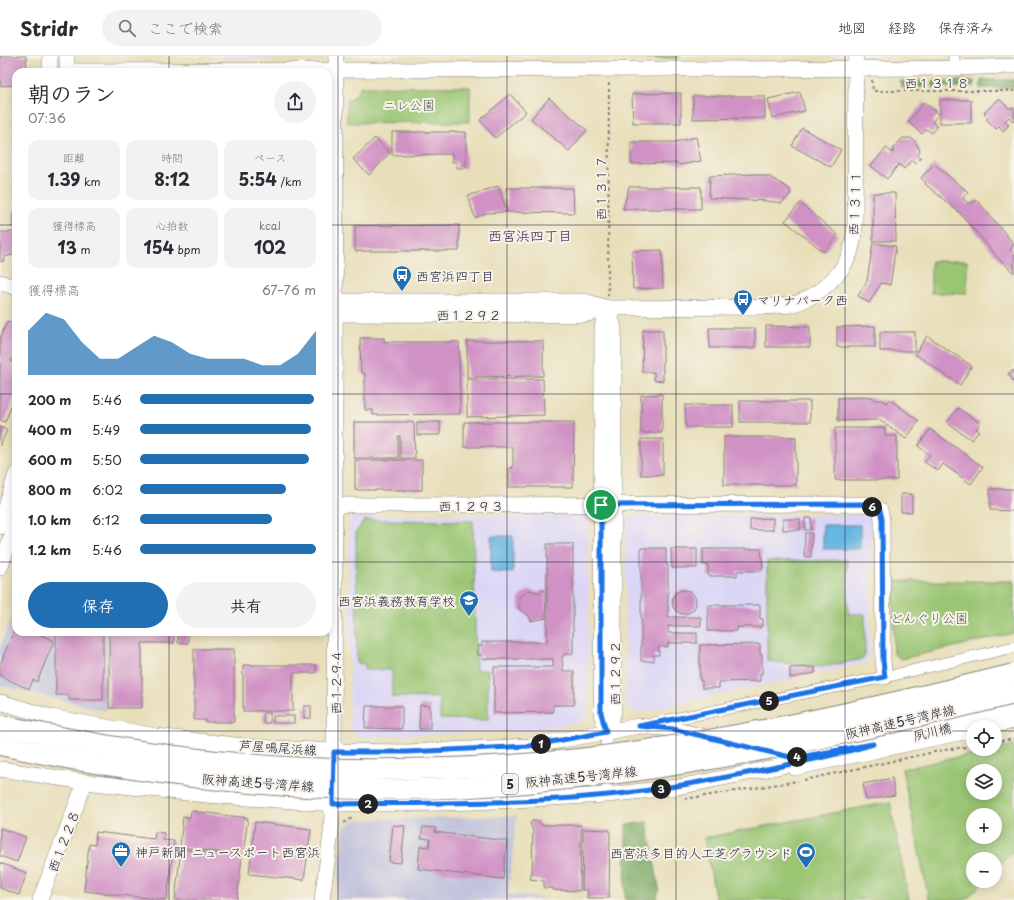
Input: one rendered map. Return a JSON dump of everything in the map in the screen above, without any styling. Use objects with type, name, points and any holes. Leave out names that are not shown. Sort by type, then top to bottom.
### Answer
[{"type":"highway","name":"阪神高速5号湾岸線","points":[[0,725],[135,750],[208,760],[278,766],[350,769],[423,769],[579,759],[726,736],[828,717],[1014,674]]},
{"type":"highway","name":"阪神高速5号湾岸線","points":[[0,745],[131,770],[271,784],[349,789],[420,789],[580,778],[734,755],[840,734],[1014,694]]},
{"type":"street","points":[[50,56],[50,68]]},
{"type":"street","points":[[67,56],[67,68]]},
{"type":"street","points":[[187,68],[336,63],[610,69],[856,61],[954,62],[1014,66]]},
{"type":"street","name":"西１３１１","points":[[608,308],[765,307],[790,305],[811,296],[828,284],[842,267],[852,247],[855,225],[856,61]]},
{"type":"street","name":"西１２９４","points":[[322,900],[331,833],[334,752],[332,308],[336,63]]},
{"type":"street","points":[[0,282],[12,286]]},
{"type":"street","name":"西１２９２","points":[[332,308],[584,315],[608,308],[614,328],[607,505],[614,711],[606,732]]},
{"type":"street","points":[[0,527],[12,487]]},
{"type":"street","name":"西１２９３","points":[[332,505],[866,504],[880,510],[882,519],[883,661],[885,677]]},
{"type":"street","points":[[0,568],[12,534]]},
{"type":"street","points":[[639,726],[885,677],[1014,647]]},
{"type":"street","name":"芦屋鳴尾浜線","points":[[0,702],[51,717],[156,736],[252,747],[334,752],[407,752],[529,746],[639,726],[673,729],[794,758],[873,744]]},
{"type":"street","name":"夙川橋","points":[[873,744],[1014,712]]},
{"type":"street","points":[[1002,725],[1014,723]]},
{"type":"street","points":[[606,732],[607,795]]},
{"type":"street","points":[[722,779],[760,777],[966,733]]},
{"type":"street","points":[[0,769],[85,782],[206,795],[333,804],[476,802],[607,795],[678,787],[842,754],[873,744]]},
{"type":"street","name":"西１２２８","points":[[40,900],[85,782]]},
{"type":"path","name":"西１３１７","points":[[608,308],[610,69]]},
{"type":"path","name":"西１３１８","points":[[872,79],[873,91],[1014,91]]},
{"type":"path","points":[[1002,741],[1014,739]]},
{"type":"shaded area","points":[[220,56],[321,56],[318,58],[220,59]]},
{"type":"shaded area","name":"西宮浜義務教育学校","points":[[355,515],[584,515],[589,521],[588,712],[580,722],[524,731],[357,737],[350,728],[349,521]]},
{"type":"shaded area","points":[[634,515],[866,515],[872,521],[869,658],[865,663],[635,713],[625,705],[626,521]]},
{"type":"shaded area","points":[[12,616],[12,636],[107,636],[106,711],[0,685],[0,648]]},
{"type":"shaded area","points":[[517,816],[508,894],[550,900],[336,900],[344,828],[354,820]]},
{"type":"green space","points":[[615,56],[678,56],[678,58],[615,58]]},
{"type":"green space","points":[[981,80],[1014,80],[1014,88],[981,88]]},
{"type":"green space","points":[[901,81],[926,81],[926,87],[901,87]]},
{"type":"green space","points":[[933,81],[974,81],[974,87],[933,87]]},
{"type":"green space","name":"ニレ公園","points":[[361,86],[470,87],[470,122],[347,123],[347,99],[354,96]]},
{"type":"green space","points":[[931,261],[967,261],[967,293],[931,293]]},
{"type":"green space","points":[[365,520],[473,521],[476,670],[488,670],[488,720],[440,719],[440,698],[392,697],[392,670],[365,670],[365,664],[357,663],[356,532]]},
{"type":"green space","points":[[847,560],[848,614],[865,614],[865,655],[863,659],[821,667],[767,661],[767,561]]},
{"type":"green space","name":"どんぐり公園","points":[[893,581],[1014,581],[1014,633],[901,659],[894,654]]},
{"type":"green space","points":[[1014,745],[1014,850],[1002,863],[1002,852],[966,852],[966,888],[977,888],[966,900],[929,900],[902,769],[966,755],[1002,756],[1002,748]]},
{"type":"green space","name":"西宮浜多目的人工芝グラウンド","points":[[890,802],[909,900],[716,900],[704,838]]},
{"type":"green space","points":[[647,822],[659,888],[657,900],[625,900],[626,825]]},
{"type":"water","points":[[823,525],[860,525],[860,549],[823,549]]},
{"type":"water","points":[[491,536],[513,536],[513,573],[491,572]]},
{"type":"building","points":[[0,56],[26,56],[27,68],[12,68],[12,85],[0,86]]},
{"type":"building","points":[[800,92],[805,111],[772,118],[768,99]]},
{"type":"building","points":[[681,93],[681,123],[633,123],[632,94]]},
{"type":"building","points":[[510,94],[526,112],[495,138],[480,120]]},
{"type":"building","points":[[693,96],[765,96],[765,118],[693,119]]},
{"type":"building","points":[[549,98],[587,130],[569,151],[531,119]]},
{"type":"building","points":[[999,99],[1009,108],[1014,108],[1014,122],[1009,117],[1005,121],[1009,125],[1003,131],[999,126],[996,129],[986,119],[988,117],[984,113]]},
{"type":"building","points":[[940,100],[971,100],[971,123],[940,123]]},
{"type":"building","points":[[924,102],[939,114],[932,122],[937,127],[932,133],[926,129],[922,134],[908,122]]},
{"type":"building","points":[[802,128],[841,150],[831,167],[792,146]]},
{"type":"building","points":[[392,132],[466,132],[466,168],[457,168],[457,162],[452,162],[452,154],[392,155]]},
{"type":"building","points":[[696,137],[701,161],[680,165],[677,163],[631,164],[631,142],[675,142]]},
{"type":"building","points":[[375,138],[390,153],[369,175],[353,159]]},
{"type":"building","points":[[903,138],[911,138],[916,142],[920,151],[917,155],[921,158],[916,163],[912,160],[904,169],[899,164],[887,179],[871,166],[886,148],[893,153],[893,148]]},
{"type":"building","points":[[934,164],[968,192],[963,198],[969,204],[977,200],[1014,244],[1010,250],[1014,254],[1014,273],[999,259],[960,213],[925,184],[926,183],[921,178]]},
{"type":"building","points":[[754,174],[770,177],[788,188],[791,193],[782,203],[709,198],[710,176]]},
{"type":"building","points":[[498,186],[507,212],[487,213],[475,218],[468,196]]},
{"type":"building","points":[[629,187],[701,187],[701,209],[623,209]]},
{"type":"building","points":[[506,188],[573,188],[574,213],[507,212]]},
{"type":"building","points":[[873,193],[895,193],[896,241],[873,241]]},
{"type":"building","points":[[800,203],[838,235],[824,252],[785,221]]},
{"type":"building","points":[[459,225],[459,251],[355,251],[355,226]]},
{"type":"building","points":[[0,232],[12,232],[12,255],[4,257],[3,262],[0,261]]},
{"type":"building","points":[[873,243],[896,246],[890,285],[881,283],[869,303],[858,296],[867,281]]},
{"type":"building","points":[[662,250],[663,288],[633,289],[632,251]]},
{"type":"building","points":[[7,321],[12,323],[12,404],[5,422],[0,420],[0,339]]},
{"type":"building","points":[[766,326],[810,327],[810,347],[766,347]]},
{"type":"building","points":[[875,326],[875,347],[837,347],[837,327]]},
{"type":"building","points":[[709,328],[755,328],[755,348],[710,348]]},
{"type":"building","points":[[643,330],[663,330],[663,381],[654,380],[654,372],[642,372]]},
{"type":"building","points":[[880,332],[915,332],[915,351],[880,351]]},
{"type":"building","points":[[927,336],[972,366],[960,385],[915,354]]},
{"type":"building","points":[[360,338],[384,338],[384,342],[459,342],[460,414],[373,415],[373,410],[365,410],[365,373],[361,373]]},
{"type":"building","points":[[467,341],[543,341],[543,376],[467,377]]},
{"type":"building","points":[[1014,370],[1014,382],[1008,374]]},
{"type":"building","points":[[467,379],[543,379],[544,415],[467,417]]},
{"type":"building","points":[[662,394],[662,433],[641,433],[641,395]]},
{"type":"building","points":[[873,397],[874,400],[881,400],[886,403],[889,399],[919,421],[906,439],[877,418],[877,420],[838,421],[838,398]]},
{"type":"building","points":[[740,401],[810,401],[810,422],[740,422]]},
{"type":"building","points":[[685,405],[733,405],[733,427],[686,427]]},
{"type":"building","points":[[958,408],[980,423],[976,429],[979,431],[972,440],[947,423]]},
{"type":"building","points":[[354,422],[414,422],[415,458],[400,458],[400,436],[398,436],[398,458],[354,458]]},
{"type":"building","points":[[417,422],[440,422],[440,435],[417,435]]},
{"type":"building","points":[[464,422],[574,422],[573,487],[509,487],[509,468],[513,468],[513,447],[464,447]]},
{"type":"building","points":[[0,427],[7,430],[0,446]]},
{"type":"building","points":[[835,428],[885,428],[885,436],[897,436],[897,480],[835,480]]},
{"type":"building","points":[[930,429],[983,467],[971,484],[943,464],[938,471],[924,462],[930,455],[918,446]]},
{"type":"building","points":[[724,437],[796,437],[796,485],[724,485]]},
{"type":"building","points":[[641,439],[663,439],[663,475],[641,475]]},
{"type":"building","points":[[355,460],[422,460],[422,490],[355,490]]},
{"type":"building","points":[[990,489],[1014,489],[1014,511],[990,510]]},
{"type":"building","points":[[901,494],[912,494],[912,512],[901,512]]},
{"type":"building","points":[[773,518],[773,530],[750,530],[750,519]]},
{"type":"building","points":[[805,518],[811,518],[811,530],[805,530]]},
{"type":"building","points":[[783,519],[800,519],[800,530],[783,530]]},
{"type":"building","points":[[805,533],[812,533],[811,557],[804,557]]},
{"type":"building","points":[[547,544],[573,544],[573,654],[564,654],[562,659],[563,671],[574,671],[574,705],[553,705],[553,712],[494,713],[494,667],[553,667],[553,659],[482,659],[482,655],[478,655],[478,646],[482,646],[482,642],[547,642]]},
{"type":"building","points":[[641,548],[666,548],[666,565],[668,565],[668,617],[701,617],[701,626],[668,626],[668,633],[697,633],[697,643],[668,643],[668,647],[659,647],[659,655],[654,655],[654,661],[641,661]]},
{"type":"building","points":[[671,549],[697,549],[697,568],[672,568]]},
{"type":"building","points":[[703,549],[761,549],[763,568],[761,571],[737,571],[737,576],[708,576],[708,565],[703,565]]},
{"type":"building","points":[[529,590],[540,593],[540,591],[545,590],[546,618],[531,621],[529,616],[519,609],[519,597]]},
{"type":"building","points":[[684,590],[693,593],[696,602],[693,611],[684,614],[675,611],[672,602],[675,593]]},
{"type":"building","points":[[708,605],[760,605],[760,619],[763,619],[763,625],[761,625],[761,627],[737,627],[737,631],[708,631]]},
{"type":"building","points":[[12,636],[43,636],[54,641],[37,682],[33,680],[29,689],[0,676],[0,664]]},
{"type":"building","points":[[56,636],[103,636],[103,700],[69,700],[69,695],[56,695]]},
{"type":"building","points":[[109,636],[174,636],[174,643],[142,643],[142,708],[109,708]]},
{"type":"building","points":[[178,636],[188,636],[188,643],[178,643]]},
{"type":"building","points":[[760,644],[760,654],[762,654],[762,674],[760,674],[760,681],[719,682],[719,688],[702,688],[702,681],[700,681],[700,645]]},
{"type":"building","points":[[194,649],[234,649],[234,722],[205,722],[205,720],[194,720]]},
{"type":"building","points":[[243,665],[316,665],[316,673],[293,673],[293,711],[243,711]]},
{"type":"building","points":[[815,667],[815,673],[790,678],[790,668]]},
{"type":"building","points":[[420,705],[430,706],[430,729],[419,729]]},
{"type":"building","points":[[304,706],[311,706],[311,718],[304,718]]},
{"type":"building","points":[[366,706],[402,706],[402,729],[365,728]]},
{"type":"building","points":[[263,713],[270,713],[270,723],[263,723]]},
{"type":"building","points":[[273,716],[294,716],[294,723],[273,723]]},
{"type":"building","points":[[892,778],[895,795],[866,800],[863,784]]},
{"type":"building","points":[[191,811],[248,818],[243,855],[180,847],[183,817],[190,818]]},
{"type":"building","points":[[532,821],[538,821],[541,825],[581,825],[580,891],[553,890],[553,888],[544,888],[544,881],[530,879],[532,872],[533,831],[530,823]]},
{"type":"building","points":[[255,822],[311,829],[304,880],[249,874]]},
{"type":"building","points":[[393,825],[405,826],[401,863],[389,862]]},
{"type":"building","points":[[423,827],[436,828],[435,832],[507,841],[503,879],[418,869],[420,846],[429,847],[430,839],[421,838]]},
{"type":"building","points":[[0,828],[26,837],[17,862],[0,856]]},
{"type":"building","points":[[583,829],[610,830],[609,898],[587,898],[588,890],[582,890]]},
{"type":"building","points":[[96,832],[154,839],[155,832],[164,833],[163,840],[174,841],[167,900],[84,891],[89,844],[95,845]]},
{"type":"building","points":[[181,849],[242,856],[237,900],[175,900]]},
{"type":"building","points":[[0,863],[27,873],[19,895],[0,888]]},
{"type":"place","name":"西宮浜四丁目","points":[[402,292]]},
{"type":"place","name":"マリナパーク西","points":[[743,316]]},
{"type":"place","name":"西宮浜義務教育学校","points":[[469,617]]},
{"type":"place","name":"神戸新聞 ニュースポート西宮浜","points":[[121,868]]},
{"type":"place","name":"西宮浜多目的人工芝グラウンド","points":[[806,869]]},
{"type":"district","name":"西宮浜四丁目","points":[[530,235]]},
{"type":"route","points":[[866,504],[880,510],[882,519],[883,661],[885,677],[639,726],[673,729],[794,758],[873,744],[842,754],[722,779],[678,787],[607,795],[476,802],[333,804],[334,752],[407,752],[529,746],[606,732],[601,713],[601,505],[866,504]]}]
